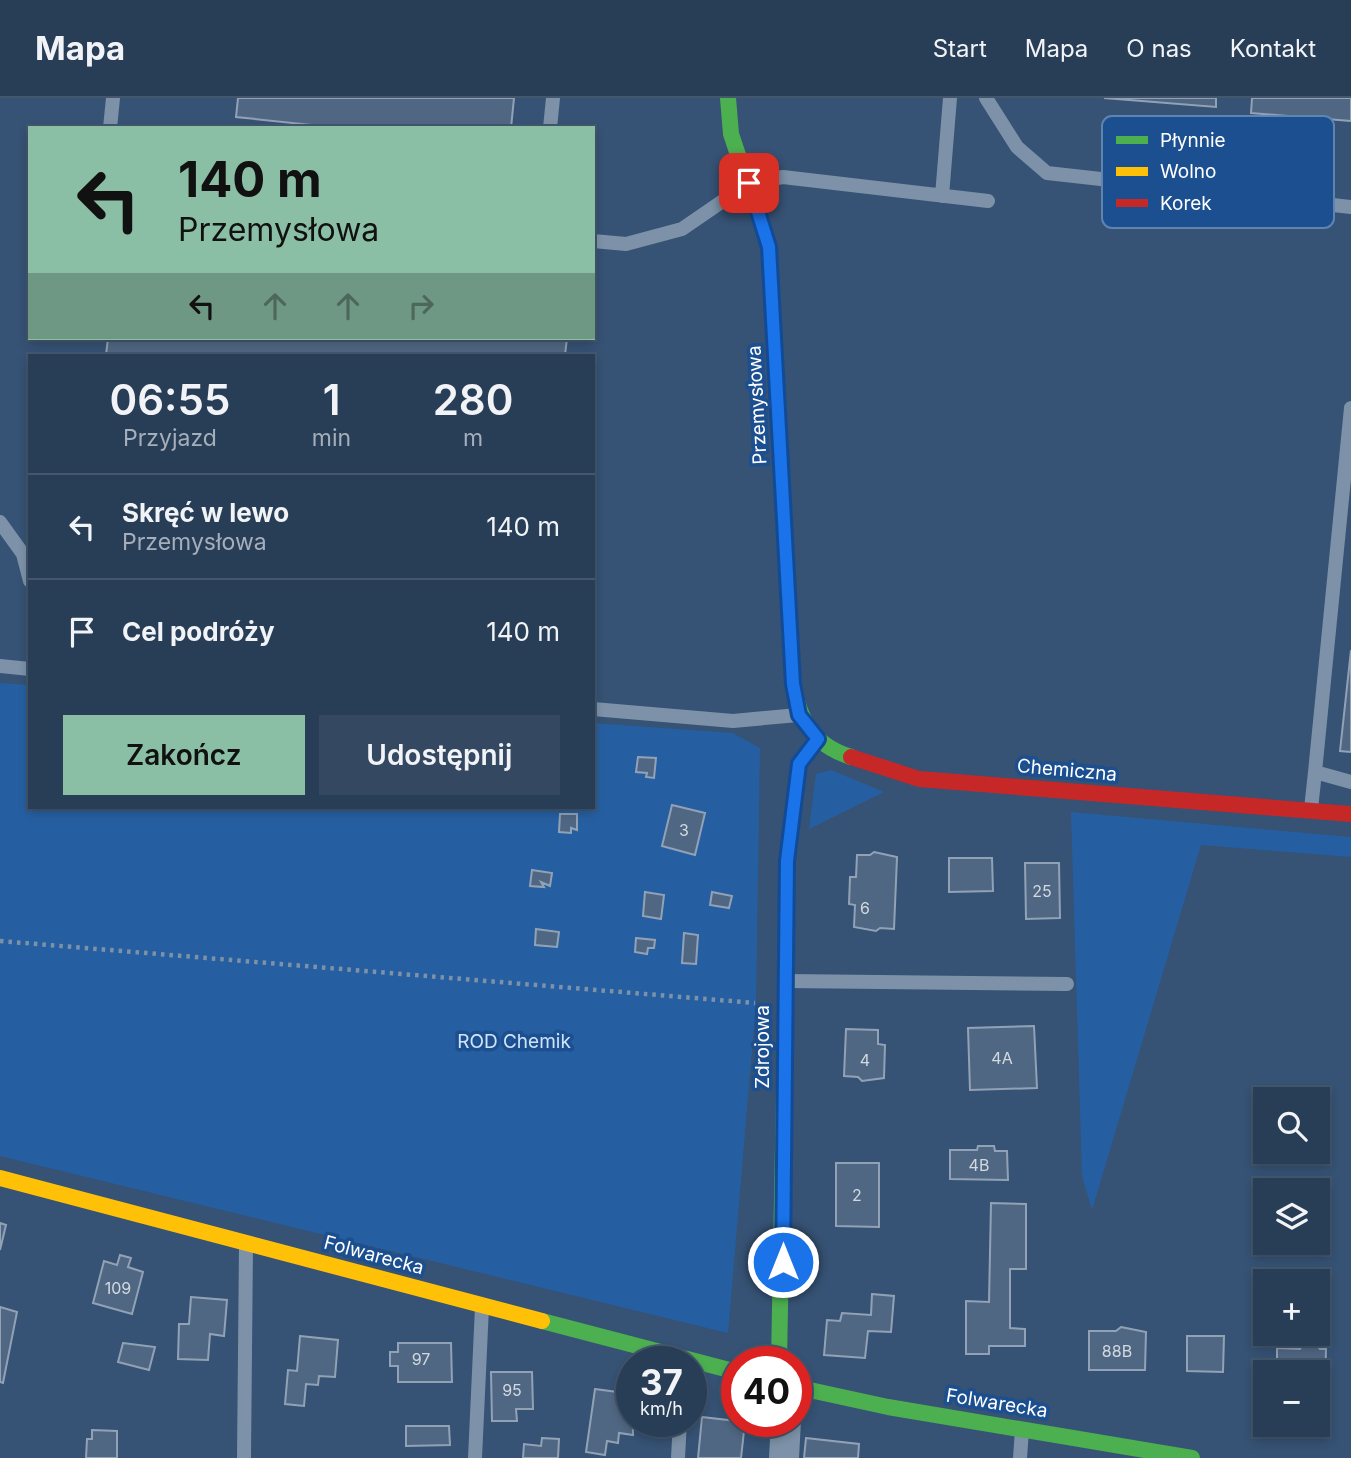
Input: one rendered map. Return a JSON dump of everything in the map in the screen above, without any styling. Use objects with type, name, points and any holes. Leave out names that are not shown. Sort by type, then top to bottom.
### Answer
[{"type":"street","name":"Przemysłowa","points":[[728,98],[731,134],[769,247],[793,684],[799,715]]},
{"type":"street","name":"Chemiczna","points":[[799,715],[818,739],[863,762],[919,779],[1351,814]]},
{"type":"street","name":"Zdrojowa","points":[[780,1346],[787,861],[799,764],[818,739]]},
{"type":"street","name":"Folwarecka","points":[[0,1178],[633,1346]]},
{"type":"street","name":"Folwarecka","points":[[812,1390],[888,1407],[1192,1458]]},
{"type":"street","points":[[784,1458],[785,1437]]},
{"type":"lane","points":[[110,126],[113,98]]},
{"type":"lane","points":[[550,126],[553,98]]},
{"type":"lane","points":[[942,196],[950,98]]},
{"type":"lane","points":[[986,98],[1017,147],[1047,173],[1102,179]]},
{"type":"lane","points":[[595,240],[626,244],[682,229],[749,183],[783,177],[988,201]]},
{"type":"lane","points":[[1311,810],[1351,408]]},
{"type":"lane","points":[[0,522],[23,554],[28,573]]},
{"type":"lane","points":[[0,666],[28,669]]},
{"type":"lane","points":[[595,709],[733,722],[799,715]]},
{"type":"lane","points":[[1315,772],[1351,782]]},
{"type":"lane","points":[[784,981],[1067,984]]},
{"type":"lane","points":[[244,1458],[246,1243]]},
{"type":"lane","points":[[475,1458],[482,1305]]},
{"type":"lane","points":[[1020,1458],[1022,1428]]},
{"type":"lane","points":[[678,1458],[679,1437]]},
{"type":"path","points":[[0,941],[783,1004]]},
{"type":"green space","name":"ROD Chemik","points":[[0,683],[28,685],[28,809],[595,809],[595,723],[733,733],[760,748],[756,1003],[728,1333],[0,1156]]},
{"type":"green space","points":[[831,770],[884,792],[809,829],[816,774]]},
{"type":"green space","points":[[1071,812],[1351,837],[1351,857],[1201,845],[1092,1210],[1082,1176]]},
{"type":"building","points":[[238,98],[514,98],[511,126],[321,126],[236,117]]},
{"type":"building","points":[[1104,98],[1216,98],[1216,107]]},
{"type":"building","points":[[1252,98],[1351,98],[1351,121],[1334,120],[1334,116],[1251,113]]},
{"type":"building","points":[[108,340],[567,340],[565,354],[106,354]]},
{"type":"building","points":[[1351,650],[1351,752],[1340,751]]},
{"type":"building","points":[[638,757],[656,758],[654,778],[646,777],[647,773],[636,772]]},
{"type":"building","points":[[672,805],[705,813],[695,855],[662,846]]},
{"type":"building","points":[[560,814],[577,814],[577,830],[571,828],[571,833],[559,832]]},
{"type":"building","points":[[874,852],[897,857],[894,929],[880,928],[876,931],[854,927],[855,905],[849,904],[850,877],[856,877],[857,855],[870,855]]},
{"type":"building","points":[[949,858],[992,858],[993,891],[949,892]]},
{"type":"building","points":[[1025,863],[1059,863],[1060,918],[1026,919]]},
{"type":"building","points":[[532,870],[552,873],[550,886],[541,882],[544,887],[530,886]]},
{"type":"building","points":[[645,892],[664,895],[661,919],[643,916]]},
{"type":"building","points":[[712,892],[732,896],[729,908],[710,905]]},
{"type":"building","points":[[536,929],[559,932],[557,947],[535,945]]},
{"type":"building","points":[[684,933],[698,935],[696,964],[682,963]]},
{"type":"building","points":[[636,938],[655,940],[654,948],[648,948],[647,954],[635,952]]},
{"type":"building","points":[[1034,1026],[1037,1088],[970,1090],[968,1028]]},
{"type":"building","points":[[846,1029],[878,1030],[878,1044],[885,1045],[884,1078],[862,1081],[858,1077],[844,1076]]},
{"type":"building","points":[[978,1146],[994,1146],[995,1151],[1007,1151],[1008,1180],[950,1179],[950,1150],[977,1150]]},
{"type":"building","points":[[836,1163],[879,1163],[879,1227],[836,1226]]},
{"type":"building","points":[[991,1203],[1026,1204],[1026,1269],[1010,1269],[1010,1328],[1025,1329],[1025,1346],[989,1346],[989,1354],[966,1354],[966,1301],[989,1302]]},
{"type":"building","points":[[0,1223],[6,1225],[0,1250]]},
{"type":"building","points":[[120,1255],[131,1258],[128,1267],[143,1272],[132,1314],[93,1303],[104,1261],[117,1265]]},
{"type":"building","points":[[872,1294],[894,1296],[891,1332],[868,1331],[865,1358],[824,1355],[827,1320],[840,1321],[842,1313],[871,1315]]},
{"type":"building","points":[[191,1297],[227,1300],[224,1336],[210,1334],[208,1360],[178,1359],[179,1324],[189,1324]]},
{"type":"building","points":[[0,1307],[17,1312],[3,1383],[0,1382]]},
{"type":"building","points":[[1121,1327],[1146,1332],[1145,1370],[1089,1370],[1089,1331],[1116,1331]]},
{"type":"building","points":[[300,1336],[338,1340],[335,1377],[319,1376],[318,1385],[306,1384],[304,1406],[285,1404],[288,1370],[297,1371]]},
{"type":"building","points":[[1187,1336],[1224,1336],[1223,1372],[1187,1371]]},
{"type":"building","points":[[123,1343],[155,1347],[149,1370],[118,1362]]},
{"type":"building","points":[[398,1343],[451,1343],[452,1382],[398,1382],[398,1366],[390,1366],[390,1352],[398,1352]]},
{"type":"building","points":[[1302,1346],[1318,1346],[1326,1349],[1326,1360],[1277,1360],[1277,1348],[1300,1349]]},
{"type":"building","points":[[491,1372],[532,1372],[533,1409],[516,1409],[517,1421],[492,1421]]},
{"type":"building","points":[[595,1389],[616,1392],[618,1443],[607,1441],[605,1455],[586,1452]]},
{"type":"building","points":[[707,1418],[721,1419],[721,1437],[743,1437],[741,1458],[698,1458],[700,1437],[707,1437]]},
{"type":"building","points":[[406,1426],[449,1426],[450,1445],[406,1446]]},
{"type":"building","points":[[92,1430],[117,1431],[117,1458],[86,1458],[87,1439],[92,1439]]},
{"type":"building","points":[[542,1438],[559,1439],[558,1458],[523,1458],[524,1444],[541,1446]]},
{"type":"building","points":[[806,1438],[859,1444],[858,1458],[804,1458]]},
{"type":"traffic: fast","points":[[728,98],[731,134],[769,247],[793,684],[804,720],[810,730],[827,746],[851,757]]},
{"type":"traffic: fast","points":[[779,1346],[785,1036]]},
{"type":"traffic: fast","points":[[542,1321],[721,1368]]},
{"type":"traffic: fast","points":[[812,1390],[888,1407],[1192,1458]]},
{"type":"traffic: slow","points":[[785,1036],[787,861],[799,764],[818,739]]},
{"type":"traffic: slow","points":[[0,1178],[542,1321]]},
{"type":"traffic: jam","points":[[851,757],[919,779],[1351,814]]},
{"type":"route","points":[[749,183],[769,247],[793,684],[799,715],[818,739],[799,764],[787,861],[783,1004],[783,1262]]}]
